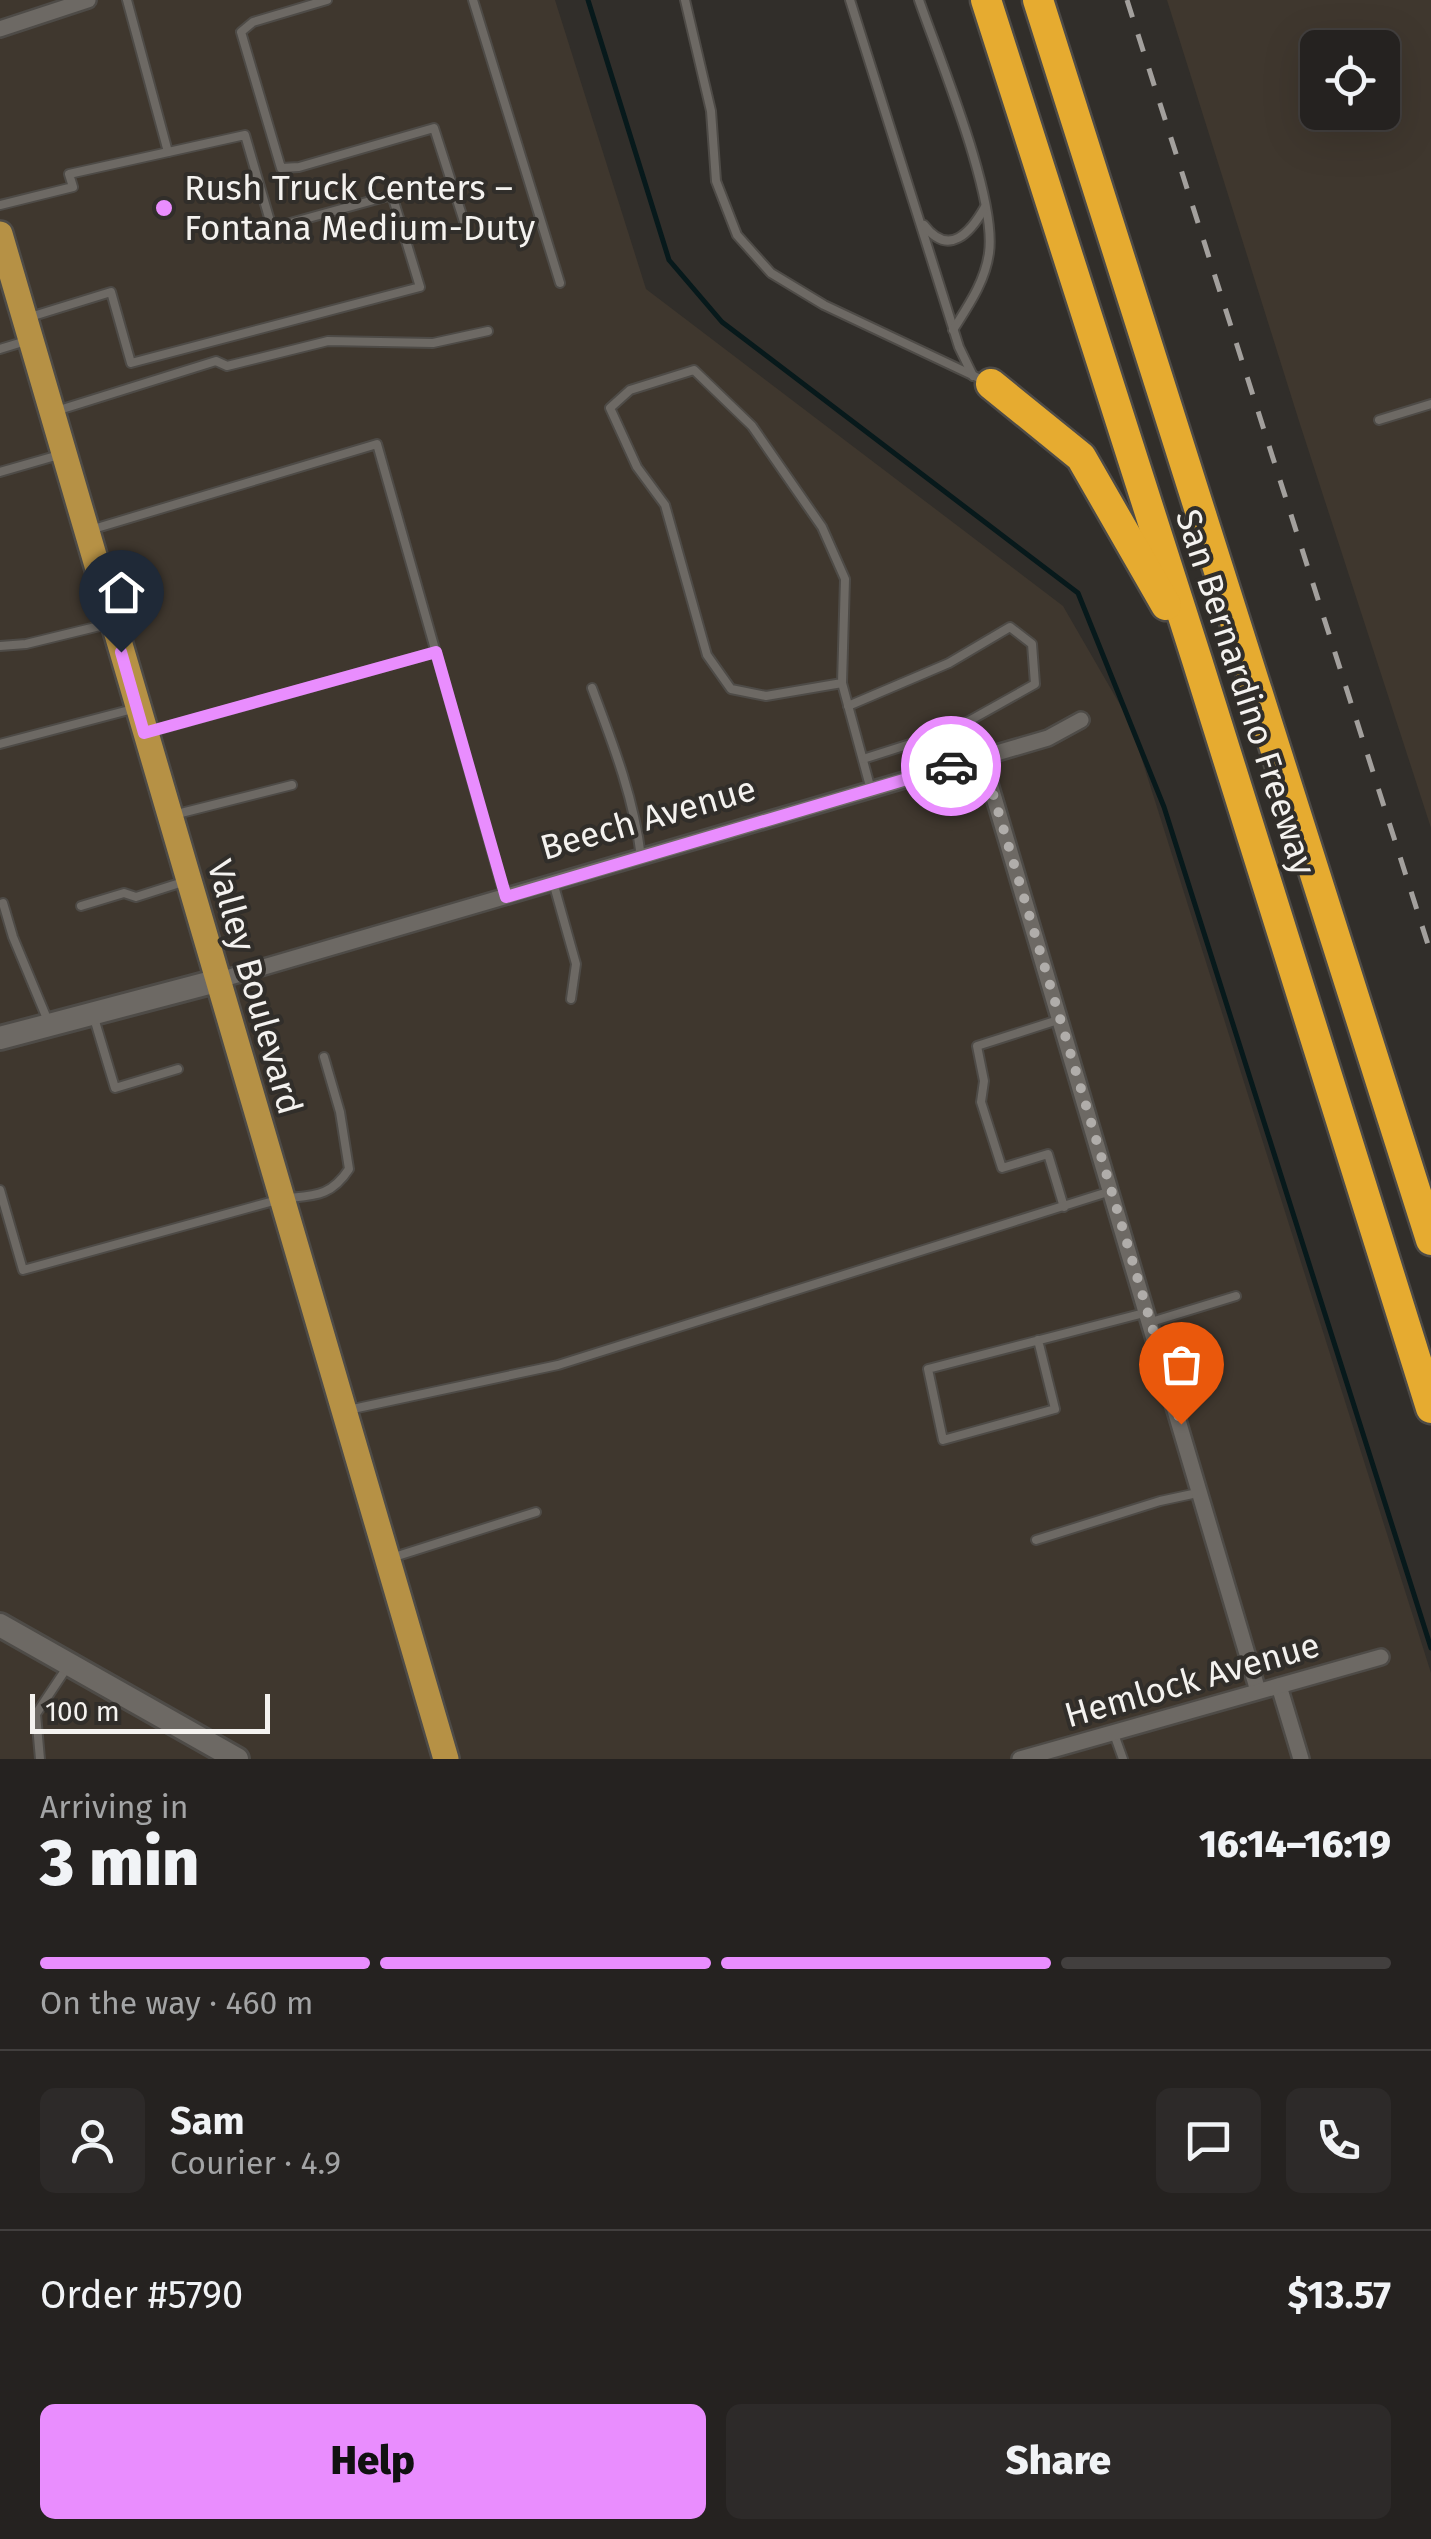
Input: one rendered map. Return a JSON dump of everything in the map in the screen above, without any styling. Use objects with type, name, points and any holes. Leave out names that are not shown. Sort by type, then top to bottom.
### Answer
[{"type":"highway","name":"San Bernardino Freeway","points":[[986,0],[1431,1408]]},
{"type":"highway","name":"San Bernardino Freeway","points":[[1038,0],[1431,1240]]},
{"type":"highway","points":[[982,380],[1080,457],[1197,660]]},
{"type":"main road","name":"Valley Boulevard","points":[[0,234],[446,1759]]},
{"type":"main road","name":"Beech Avenue","points":[[0,1038],[216,981]]},
{"type":"main road","points":[[0,1625],[237,1759]]},
{"type":"street","points":[[0,29],[88,0]]},
{"type":"street","name":"Beech Avenue","points":[[216,981],[1048,738],[1081,720]]},
{"type":"street","points":[[982,757],[1258,1691]]},
{"type":"street","name":"Hemlock Avenue","points":[[1020,1759],[1381,1657]]},
{"type":"street","points":[[1279,1686],[1301,1759]]},
{"type":"lane","points":[[127,0],[168,152]]},
{"type":"lane","points":[[327,0],[253,22],[241,32],[281,168],[299,167],[434,128],[468,234]]},
{"type":"lane","points":[[473,0],[560,283]]},
{"type":"lane","points":[[685,0],[711,111],[716,180],[737,234],[771,273],[824,305],[982,380]]},
{"type":"lane","points":[[850,0],[953,330],[982,380]]},
{"type":"lane","points":[[920,0],[990,222],[989,253],[980,286],[953,330]]},
{"type":"lane","points":[[0,205],[73,187],[69,174],[245,135],[272,228],[392,195],[420,288],[131,363],[111,292],[28,330],[0,348]]},
{"type":"lane","points":[[918,218],[930,234],[954,240],[965,236],[986,207]]},
{"type":"lane","points":[[51,412],[216,361],[227,366],[328,342],[433,344],[488,331]]},
{"type":"lane","points":[[842,683],[766,696],[731,689],[708,655],[665,505],[637,467],[610,408],[630,390],[694,370],[752,426],[822,528],[844,579],[842,683],[871,790]]},
{"type":"lane","points":[[1380,420],[1431,404]]},
{"type":"lane","points":[[86,532],[377,444],[506,897]]},
{"type":"lane","points":[[0,472],[63,454]]},
{"type":"lane","points":[[0,646],[26,644],[112,623]]},
{"type":"lane","points":[[848,706],[949,663],[1010,627],[1032,644],[1035,684],[951,731],[863,759]]},
{"type":"lane","points":[[0,744],[141,721],[436,652]]},
{"type":"lane","points":[[592,688],[627,784],[641,857]]},
{"type":"lane","points":[[168,816],[292,785]]},
{"type":"lane","points":[[80,906],[124,894],[136,897],[187,881]]},
{"type":"lane","points":[[553,882],[576,964],[571,999]]},
{"type":"lane","points":[[3,903],[37,1002],[50,1025]]},
{"type":"lane","points":[[93,1014],[115,1088],[178,1070]]},
{"type":"lane","points":[[1060,1020],[977,1046],[984,1081],[981,1102],[1002,1168],[1048,1154],[1064,1207]]},
{"type":"lane","points":[[0,1190],[23,1270],[281,1200],[324,1194],[339,1185],[349,1169],[340,1112],[324,1057]]},
{"type":"lane","points":[[344,1412],[558,1365],[1112,1191]]},
{"type":"lane","points":[[1038,1340],[1055,1410],[943,1440],[928,1369],[1038,1340],[1236,1296]]},
{"type":"lane","points":[[1036,1540],[1160,1501],[1202,1492]]},
{"type":"lane","points":[[387,1559],[536,1512]]},
{"type":"lane","points":[[40,1759],[36,1714],[70,1664]]},
{"type":"lane","points":[[1114,1734],[1123,1759]]},
{"type":"shaded area","points":[[0,0],[555,0],[646,289],[1063,606],[1130,722],[1431,1673],[1431,1759],[0,1759]]},
{"type":"shaded area","points":[[1167,0],[1431,0],[1431,828],[1299,421]]},
{"type":"waterway","points":[[588,0],[669,260],[722,322],[1078,593],[1164,807],[1431,1648]]},
{"type":"railway","points":[[1127,0],[1431,954]]},
{"type":"way so far","points":[[951,766],[982,757],[1181,1424]]},
{"type":"place","name":"Rush Truck Centers – Fontana Medium-Duty","points":[[164,208]]},
{"type":"route","points":[[121,652],[144,733],[436,652],[506,897],[951,766]]}]
